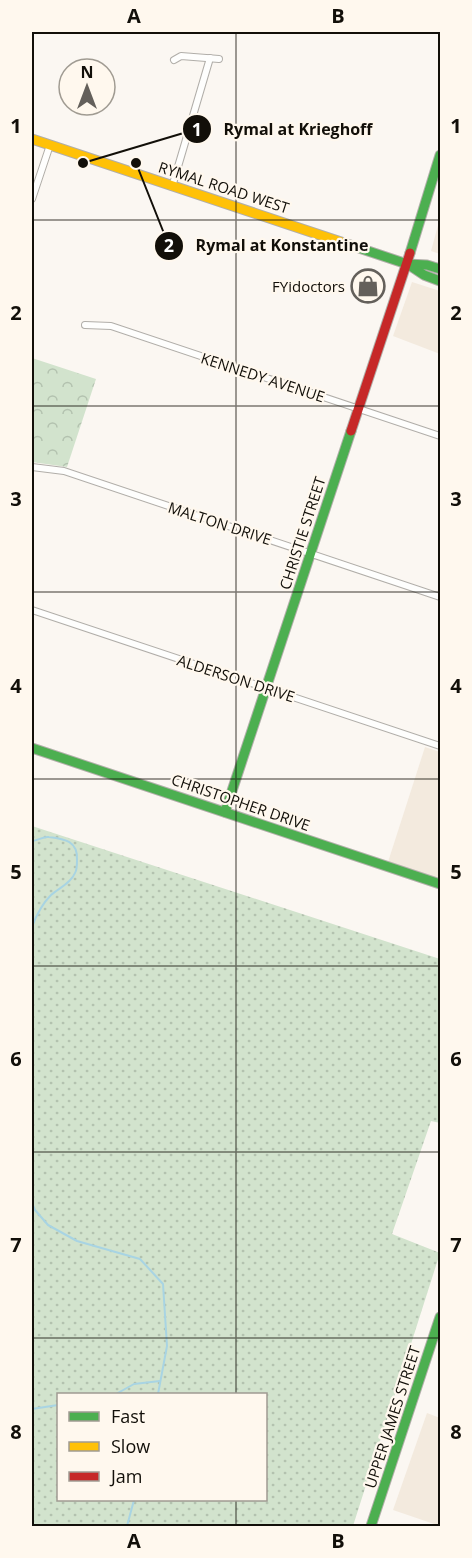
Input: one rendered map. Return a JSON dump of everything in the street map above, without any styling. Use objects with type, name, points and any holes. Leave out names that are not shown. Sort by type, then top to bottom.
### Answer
[{"type":"street","points":[[174,60],[181,56],[219,59]]},
{"type":"street","points":[[172,187],[210,58]]},
{"type":"street","name":"RYMAL ROAD WEST","points":[[32,139],[407,264],[424,275],[441,281]]},
{"type":"street","points":[[32,199],[50,145]]},
{"type":"street","name":"CHRISTIE STREET","points":[[225,812],[407,264],[441,154]]},
{"type":"street","name":"RYMAL ROAD WEST","points":[[407,264],[427,265],[441,269]]},
{"type":"street","name":"KENNEDY AVENUE","points":[[85,325],[111,326],[441,436]]},
{"type":"street","name":"MALTON DRIVE","points":[[32,467],[64,471],[441,597]]},
{"type":"street","name":"ALDERSON DRIVE","points":[[32,610],[441,746]]},
{"type":"street","name":"CHRISTOPHER DRIVE","points":[[32,748],[441,884]]},
{"type":"street","name":"UPPER JAMES STREET","points":[[371,1527],[441,1317]]},
{"type":"shaded area","points":[[440,218],[440,254],[431,251]]},
{"type":"shaded area","points":[[412,282],[440,291],[440,354],[393,336]]},
{"type":"shaded area","points":[[425,747],[440,752],[440,879],[388,862]]},
{"type":"shaded area","points":[[427,1413],[440,1418],[440,1526],[393,1510]]},
{"type":"green space","points":[[32,358],[96,379],[67,467],[32,462]]},
{"type":"green space","points":[[32,826],[440,959],[440,1123],[431,1121],[392,1234],[440,1253],[353,1526],[32,1526]]},
{"type":"waterway","points":[[32,841],[47,837],[65,840],[73,845],[77,854],[73,877],[48,898],[32,927]]},
{"type":"waterway","points":[[32,1203],[48,1225],[77,1241],[140,1259],[163,1284],[167,1346],[158,1393]]},
{"type":"waterway","points":[[118,1393],[134,1384],[160,1381]]},
{"type":"waterway","points":[[32,1409],[57,1405]]},
{"type":"waterway","points":[[127,1526],[134,1501]]},
{"type":"traffic: fast","points":[[410,253],[440,155]]},
{"type":"traffic: fast","points":[[350,245],[407,264],[427,265],[440,269]]},
{"type":"traffic: fast","points":[[409,265],[424,275],[440,281]]},
{"type":"traffic: fast","points":[[225,812],[351,431]]},
{"type":"traffic: fast","points":[[32,748],[440,884]]},
{"type":"traffic: fast","points":[[371,1526],[440,1317]]},
{"type":"traffic: slow","points":[[32,139],[350,245]]},
{"type":"traffic: jam","points":[[351,431],[410,253]]},
{"type":"place","name":"Rymal at Krieghoff","points":[[83,163]]},
{"type":"place","name":"Rymal at Konstantine","points":[[136,163]]},
{"type":"place","name":"FYidoctors","points":[[368,286]]}]
